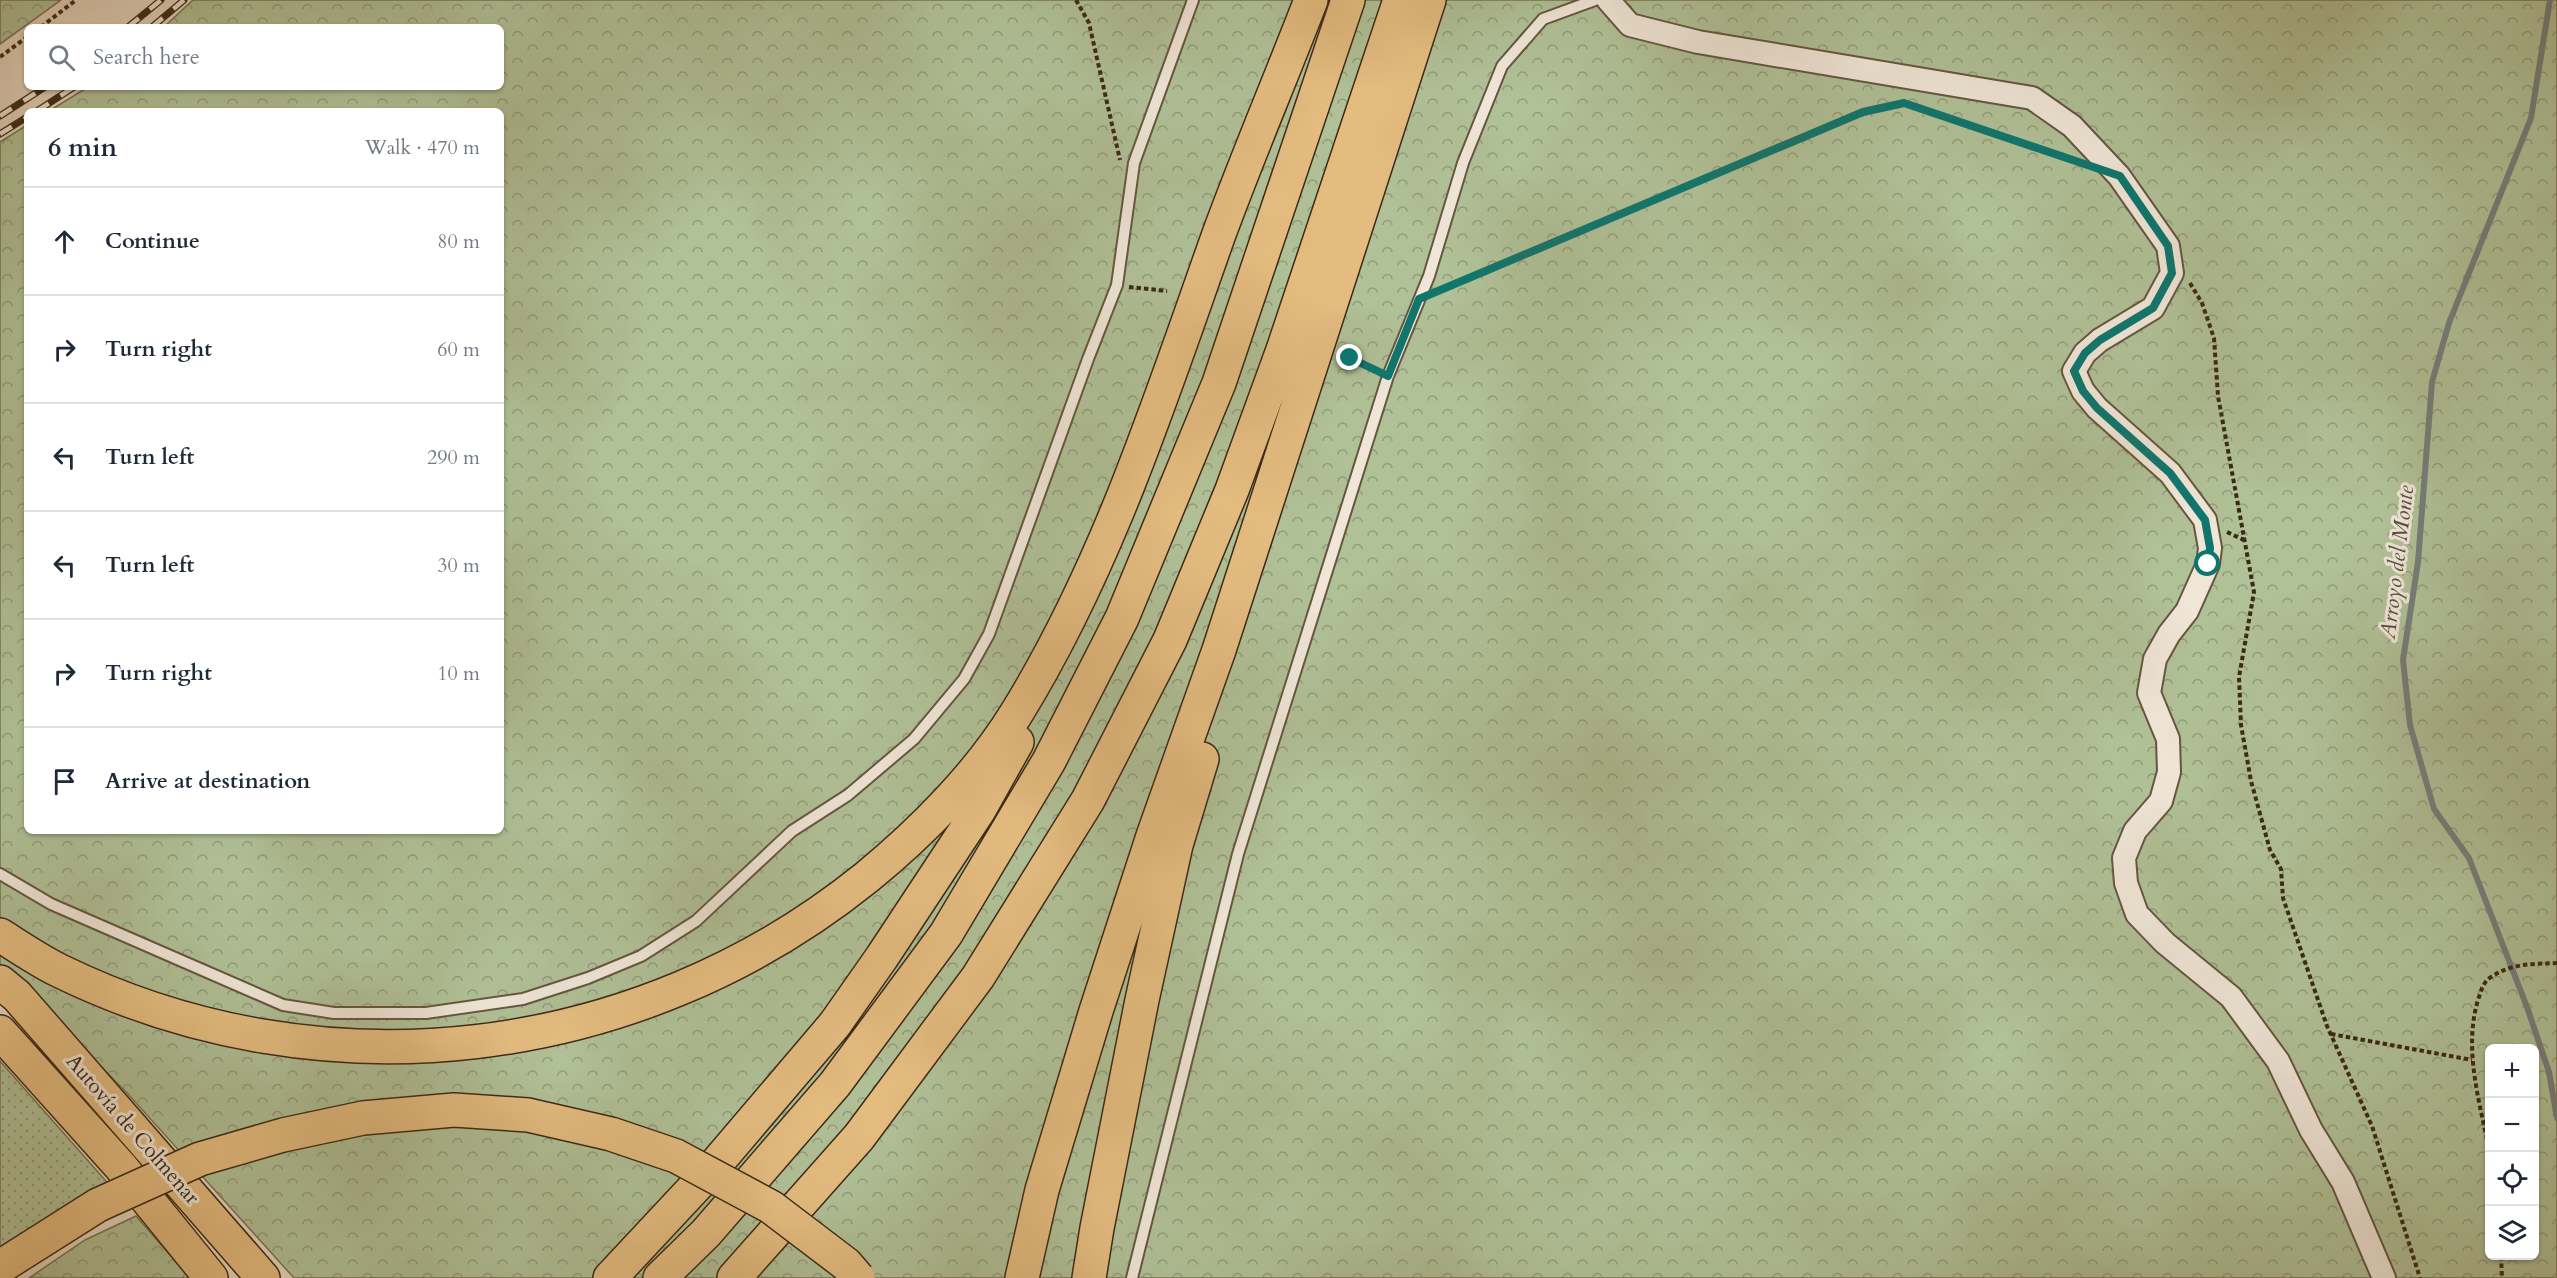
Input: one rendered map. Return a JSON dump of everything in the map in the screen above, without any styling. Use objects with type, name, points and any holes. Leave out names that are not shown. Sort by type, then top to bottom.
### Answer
[{"type":"highway","points":[[0,935],[56,969],[120,996],[187,1019],[250,1034],[315,1042],[391,1047],[470,1043],[527,1035],[606,1017],[688,987],[760,950],[831,906],[903,848],[961,787],[1014,717],[1068,621],[1152,426],[1221,229],[1311,0]]},
{"type":"highway","points":[[660,1278],[706,1233],[835,1084],[946,934],[1049,761],[1122,618],[1219,383],[1348,0]]},
{"type":"highway","points":[[734,1278],[859,1137],[971,987],[1088,800],[1170,640],[1232,490],[1283,350],[1419,1]]},
{"type":"highway","points":[[1022,1278],[1042,1190],[1096,1011],[1152,837],[1219,650],[1419,1]]},
{"type":"highway","points":[[1089,1278],[1142,1000],[1176,845],[1419,1]]},
{"type":"highway","points":[[610,1278],[711,1171],[835,1024],[979,810],[1092,598],[1157,438],[1268,111]]},
{"type":"highway","name":"Autovía de Colmenar","points":[[0,982],[17,996],[263,1278]]},
{"type":"highway","name":"Autovía de Colmenar","points":[[0,1032],[121,1167],[212,1278]]},
{"type":"highway","points":[[0,1267],[98,1205],[200,1159],[283,1135],[352,1121],[454,1110],[528,1115],[611,1134],[676,1156],[771,1207],[846,1264],[858,1278]]},
{"type":"street","points":[[1608,0],[1630,25],[1698,42],[2032,98],[2072,126],[2120,176],[2168,246],[2172,273],[2153,308],[2100,340],[2085,353],[2074,371],[2083,391],[2097,408],[2170,473],[2205,520],[2210,548],[2208,564],[2187,611],[2169,634],[2155,659],[2149,693],[2168,739],[2169,772],[2161,801],[2135,831],[2124,858],[2126,883],[2137,914],[2165,943],[2231,997],[2278,1060],[2311,1130],[2343,1182],[2384,1278]]},
{"type":"lane","points":[[0,874],[51,904],[283,1005],[334,1013],[426,1013],[523,999],[588,978],[641,957],[696,921],[792,831],[848,795],[914,739],[964,679],[989,634],[1117,285],[1134,163],[1192,0]]},
{"type":"lane","points":[[1132,1278],[1238,854],[1388,376],[1429,276],[1463,163],[1502,66],[1543,20],[1595,0]]},
{"type":"path","points":[[45,24],[76,0]]},
{"type":"path","points":[[1076,0],[1089,23],[1129,202]]},
{"type":"path","points":[[0,57],[24,39]]},
{"type":"path","points":[[1419,299],[1863,112],[1904,103],[2120,176]]},
{"type":"path","points":[[2168,246],[2202,303],[2214,338],[2218,396],[2253,582],[2254,592],[2239,677],[2241,725],[2251,781],[2270,850],[2281,869],[2283,898],[2331,1034],[2372,1126],[2420,1278]]},
{"type":"path","points":[[1117,285],[1167,291]]},
{"type":"path","points":[[1350,358],[1388,376]]},
{"type":"path","points":[[2490,1152],[2472,1060],[2474,1016],[2482,988],[2489,978],[2517,964],[2557,963]]},
{"type":"path","points":[[2331,1034],[2472,1060]]},
{"type":"path","points":[[2501,1260],[2502,1278]]},
{"type":"green space","points":[[0,0],[61,0],[28,24],[24,24],[24,27],[0,44]]},
{"type":"green space","points":[[193,0],[2557,0],[2557,1278],[294,1278],[128,1094],[0,965],[0,142],[24,127],[24,834],[504,834],[504,108],[54,108],[83,90],[504,90],[504,24],[167,24]]},
{"type":"green space","points":[[0,1061],[113,1189],[0,1253]]},
{"type":"green space","points":[[136,1216],[190,1278],[29,1278],[85,1240]]},
{"type":"waterway","name":"Arroyo del Monte","points":[[2550,0],[2531,118],[2449,323],[2432,382],[2418,562],[2403,660],[2410,725],[2434,809],[2469,858],[2527,1007],[2549,1072],[2557,1118]]},
{"type":"railway","points":[[132,24],[161,0]]},
{"type":"railway","points":[[156,24],[184,0]]},
{"type":"railway","points":[[0,116],[40,90]]},
{"type":"railway","points":[[42,108],[69,90]]},
{"type":"railway","points":[[0,134],[24,119]]},
{"type":"route","points":[[1350,358],[1388,376],[1419,299],[1863,112],[1904,103],[2120,176],[2168,246],[2172,273],[2153,308],[2100,340],[2085,353],[2074,371],[2083,391],[2097,408],[2170,473],[2205,520],[2210,548],[2208,564]]}]
